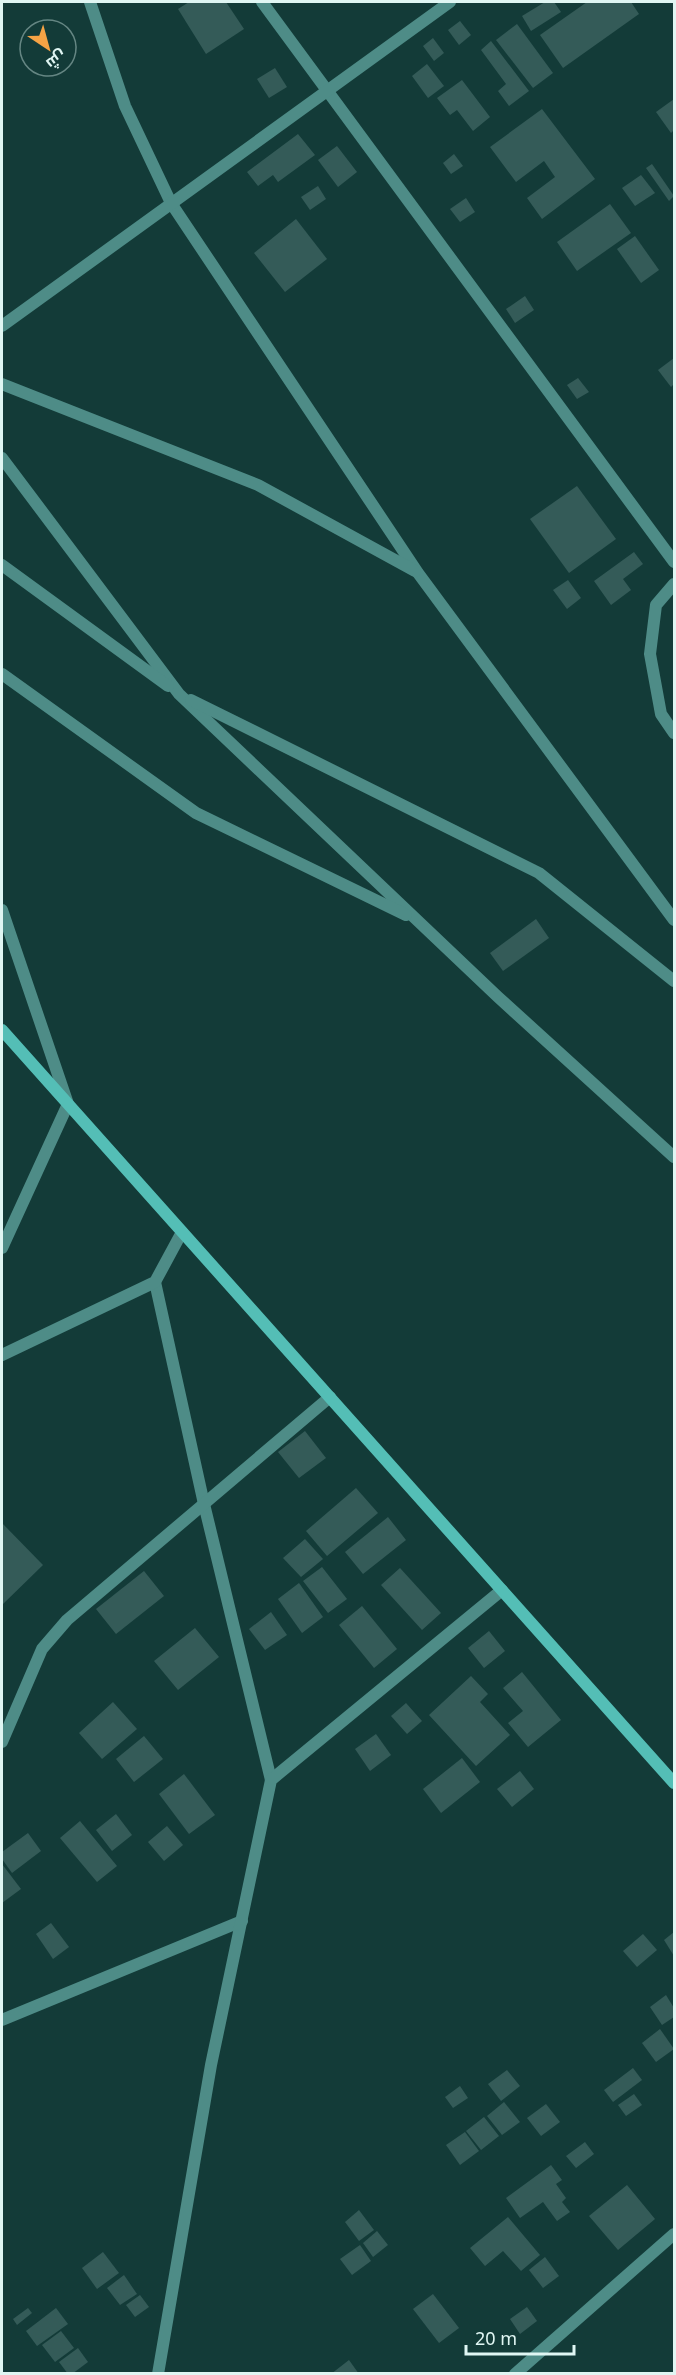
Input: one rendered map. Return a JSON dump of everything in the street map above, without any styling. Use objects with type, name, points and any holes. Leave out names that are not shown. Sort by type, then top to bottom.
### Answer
[{"type":"street","points":[[90,2],[125,106],[171,203],[418,573],[675,920]]},
{"type":"street","points":[[262,2],[675,562]]},
{"type":"street","points":[[2,326],[450,2]]},
{"type":"street","points":[[2,384],[258,485],[418,573]]},
{"type":"street","points":[[2,458],[179,694],[539,873],[675,981]]},
{"type":"street","points":[[2,566],[179,694],[417,920],[675,1157]]},
{"type":"street","points":[[675,584],[656,605],[650,654],[661,714],[675,733]]},
{"type":"street","points":[[2,674],[196,813],[417,920]]},
{"type":"street","points":[[2,910],[68,1104],[2,1248]]},
{"type":"street","points":[[2,1030],[675,1783]]},
{"type":"street","points":[[2,1355],[155,1282],[182,1232]]},
{"type":"street","points":[[155,1282],[204,1504],[271,1780],[211,2065],[158,2373]]},
{"type":"street","points":[[2,1742],[42,1649],[67,1620],[330,1397]]},
{"type":"street","points":[[271,1780],[502,1590]]},
{"type":"street","points":[[2,2020],[242,1921]]},
{"type":"street","points":[[515,2373],[675,2234]]},
{"type":"building","points":[[189,2],[226,2],[244,29],[206,54],[178,9]]},
{"type":"building","points":[[545,2],[554,2],[561,12],[531,31],[522,16]]},
{"type":"building","points":[[587,2],[631,2],[639,14],[563,68],[540,35]]},
{"type":"building","points":[[460,21],[471,35],[459,45],[448,30]]},
{"type":"building","points":[[517,24],[553,73],[533,88],[496,40]]},
{"type":"building","points":[[433,38],[444,53],[434,61],[423,46]]},
{"type":"building","points":[[491,41],[529,91],[509,106],[498,91],[506,84],[481,50]]},
{"type":"building","points":[[427,64],[444,86],[428,98],[412,76]]},
{"type":"building","points":[[275,68],[287,87],[269,98],[257,79]]},
{"type":"building","points":[[462,80],[490,117],[473,131],[457,110],[450,115],[437,98]]},
{"type":"building","points":[[674,99],[674,130],[671,133],[656,112]]},
{"type":"building","points":[[542,109],[595,179],[542,219],[527,198],[555,177],[544,161],[516,182],[490,147]]},
{"type":"building","points":[[298,134],[315,155],[278,182],[273,175],[258,186],[247,172]]},
{"type":"building","points":[[337,146],[357,172],[338,187],[318,160]]},
{"type":"building","points":[[454,154],[463,166],[451,174],[443,163]]},
{"type":"building","points":[[652,164],[674,196],[669,201],[646,168]]},
{"type":"building","points":[[641,175],[655,193],[635,206],[622,188]]},
{"type":"building","points":[[318,186],[326,199],[310,210],[301,197]]},
{"type":"building","points":[[466,198],[475,212],[460,222],[450,209]]},
{"type":"building","points":[[610,204],[631,233],[577,271],[557,242]]},
{"type":"building","points":[[296,219],[327,259],[285,292],[254,253]]},
{"type":"building","points":[[635,236],[659,270],[641,283],[617,249]]},
{"type":"building","points":[[525,296],[534,310],[515,323],[506,309]]},
{"type":"building","points":[[674,358],[674,384],[671,387],[658,370]]},
{"type":"building","points":[[578,378],[589,392],[577,399],[567,385]]},
{"type":"building","points":[[577,486],[616,539],[569,573],[530,519]]},
{"type":"building","points":[[634,552],[643,564],[623,579],[631,590],[611,605],[594,581]]},
{"type":"building","points":[[568,580],[581,598],[567,609],[553,590]]},
{"type":"building","points":[[536,919],[549,938],[503,971],[490,953]]},
{"type":"building","points":[[305,1431],[326,1458],[299,1478],[278,1452]]},
{"type":"building","points":[[356,1488],[378,1513],[327,1556],[306,1531]]},
{"type":"building","points":[[388,1517],[406,1540],[363,1574],[345,1552]]},
{"type":"building","points":[[2,1523],[43,1565],[2,1605]]},
{"type":"building","points":[[305,1539],[323,1559],[301,1577],[283,1558]]},
{"type":"building","points":[[322,1567],[347,1599],[328,1613],[303,1581]]},
{"type":"building","points":[[400,1568],[441,1613],[422,1630],[381,1585]]},
{"type":"building","points":[[144,1571],[164,1596],[116,1634],[96,1609]]},
{"type":"building","points":[[299,1583],[323,1617],[302,1633],[278,1599]]},
{"type":"building","points":[[362,1606],[397,1649],[374,1668],[339,1625]]},
{"type":"building","points":[[271,1612],[287,1635],[265,1650],[249,1629]]},
{"type":"building","points":[[195,1628],[219,1657],[178,1690],[154,1661]]},
{"type":"building","points":[[489,1631],[505,1651],[484,1668],[468,1648]]},
{"type":"building","points":[[522,1672],[561,1720],[528,1747],[508,1723],[523,1711],[503,1688]]},
{"type":"building","points":[[471,1676],[488,1694],[480,1702],[510,1735],[476,1766],[429,1715]]},
{"type":"building","points":[[113,1702],[137,1729],[102,1759],[79,1733]]},
{"type":"building","points":[[406,1703],[422,1721],[407,1734],[391,1716]]},
{"type":"building","points":[[376,1734],[391,1755],[370,1771],[355,1749]]},
{"type":"building","points":[[144,1736],[163,1759],[134,1782],[116,1759]]},
{"type":"building","points":[[462,1758],[480,1782],[441,1813],[423,1789]]},
{"type":"building","points":[[520,1771],[534,1789],[512,1807],[497,1789]]},
{"type":"building","points":[[184,1774],[215,1815],[189,1834],[159,1794]]},
{"type":"building","points":[[116,1814],[132,1835],[112,1851],[96,1830]]},
{"type":"building","points":[[80,1821],[117,1866],[97,1882],[60,1838]]},
{"type":"building","points":[[167,1826],[183,1845],[164,1861],[148,1842]]},
{"type":"building","points":[[28,1833],[41,1851],[12,1873],[2,1859],[2,1852]]},
{"type":"building","points":[[2,1864],[21,1889],[2,1903]]},
{"type":"building","points":[[51,1923],[69,1947],[53,1959],[36,1934]]},
{"type":"building","points":[[674,1932],[674,1956],[664,1940]]},
{"type":"building","points":[[643,1934],[657,1950],[637,1967],[623,1951]]},
{"type":"building","points":[[666,1995],[674,2008],[674,2017],[662,2025],[650,2007]]},
{"type":"building","points":[[660,2029],[674,2049],[656,2062],[642,2043]]},
{"type":"building","points":[[633,2068],[642,2080],[613,2102],[604,2090]]},
{"type":"building","points":[[507,2070],[520,2086],[501,2101],[488,2084]]},
{"type":"building","points":[[460,2086],[468,2098],[453,2108],[445,2097]]},
{"type":"building","points":[[634,2094],[642,2105],[626,2116],[618,2105]]},
{"type":"building","points":[[504,2102],[520,2122],[502,2135],[487,2116]]},
{"type":"building","points":[[546,2104],[560,2122],[541,2136],[527,2118]]},
{"type":"building","points":[[484,2117],[499,2136],[481,2150],[466,2131]]},
{"type":"building","points":[[465,2132],[479,2151],[460,2165],[446,2145]]},
{"type":"building","points":[[585,2142],[594,2154],[576,2168],[566,2156]]},
{"type":"building","points":[[551,2165],[562,2180],[556,2184],[566,2198],[562,2202],[570,2212],[557,2221],[543,2202],[520,2218],[506,2198]]},
{"type":"building","points":[[627,2185],[655,2219],[618,2250],[589,2216]]},
{"type":"building","points":[[359,2210],[374,2230],[359,2241],[345,2222]]},
{"type":"building","points":[[508,2217],[540,2255],[521,2271],[503,2251],[485,2266],[470,2248]]},
{"type":"building","points":[[377,2231],[388,2245],[373,2257],[363,2243]]},
{"type":"building","points":[[360,2245],[371,2261],[352,2275],[340,2259]]},
{"type":"building","points":[[103,2252],[119,2273],[97,2289],[82,2268]]},
{"type":"building","points":[[545,2257],[559,2276],[543,2288],[529,2270]]},
{"type":"building","points":[[124,2275],[137,2294],[120,2305],[107,2288]]},
{"type":"building","points":[[433,2294],[459,2328],[439,2343],[413,2309]]},
{"type":"building","points":[[140,2295],[149,2307],[135,2317],[126,2305]]},
{"type":"building","points":[[527,2307],[537,2321],[520,2334],[510,2319]]},
{"type":"building","points":[[28,2308],[32,2313],[17,2325],[13,2319]]},
{"type":"building","points":[[56,2308],[68,2324],[37,2346],[26,2331]]},
{"type":"building","points":[[61,2331],[74,2348],[55,2362],[42,2345]]},
{"type":"building","points":[[78,2348],[88,2362],[72,2374],[68,2374],[59,2362]]},
{"type":"building","points":[[349,2360],[359,2374],[331,2374]]}]
